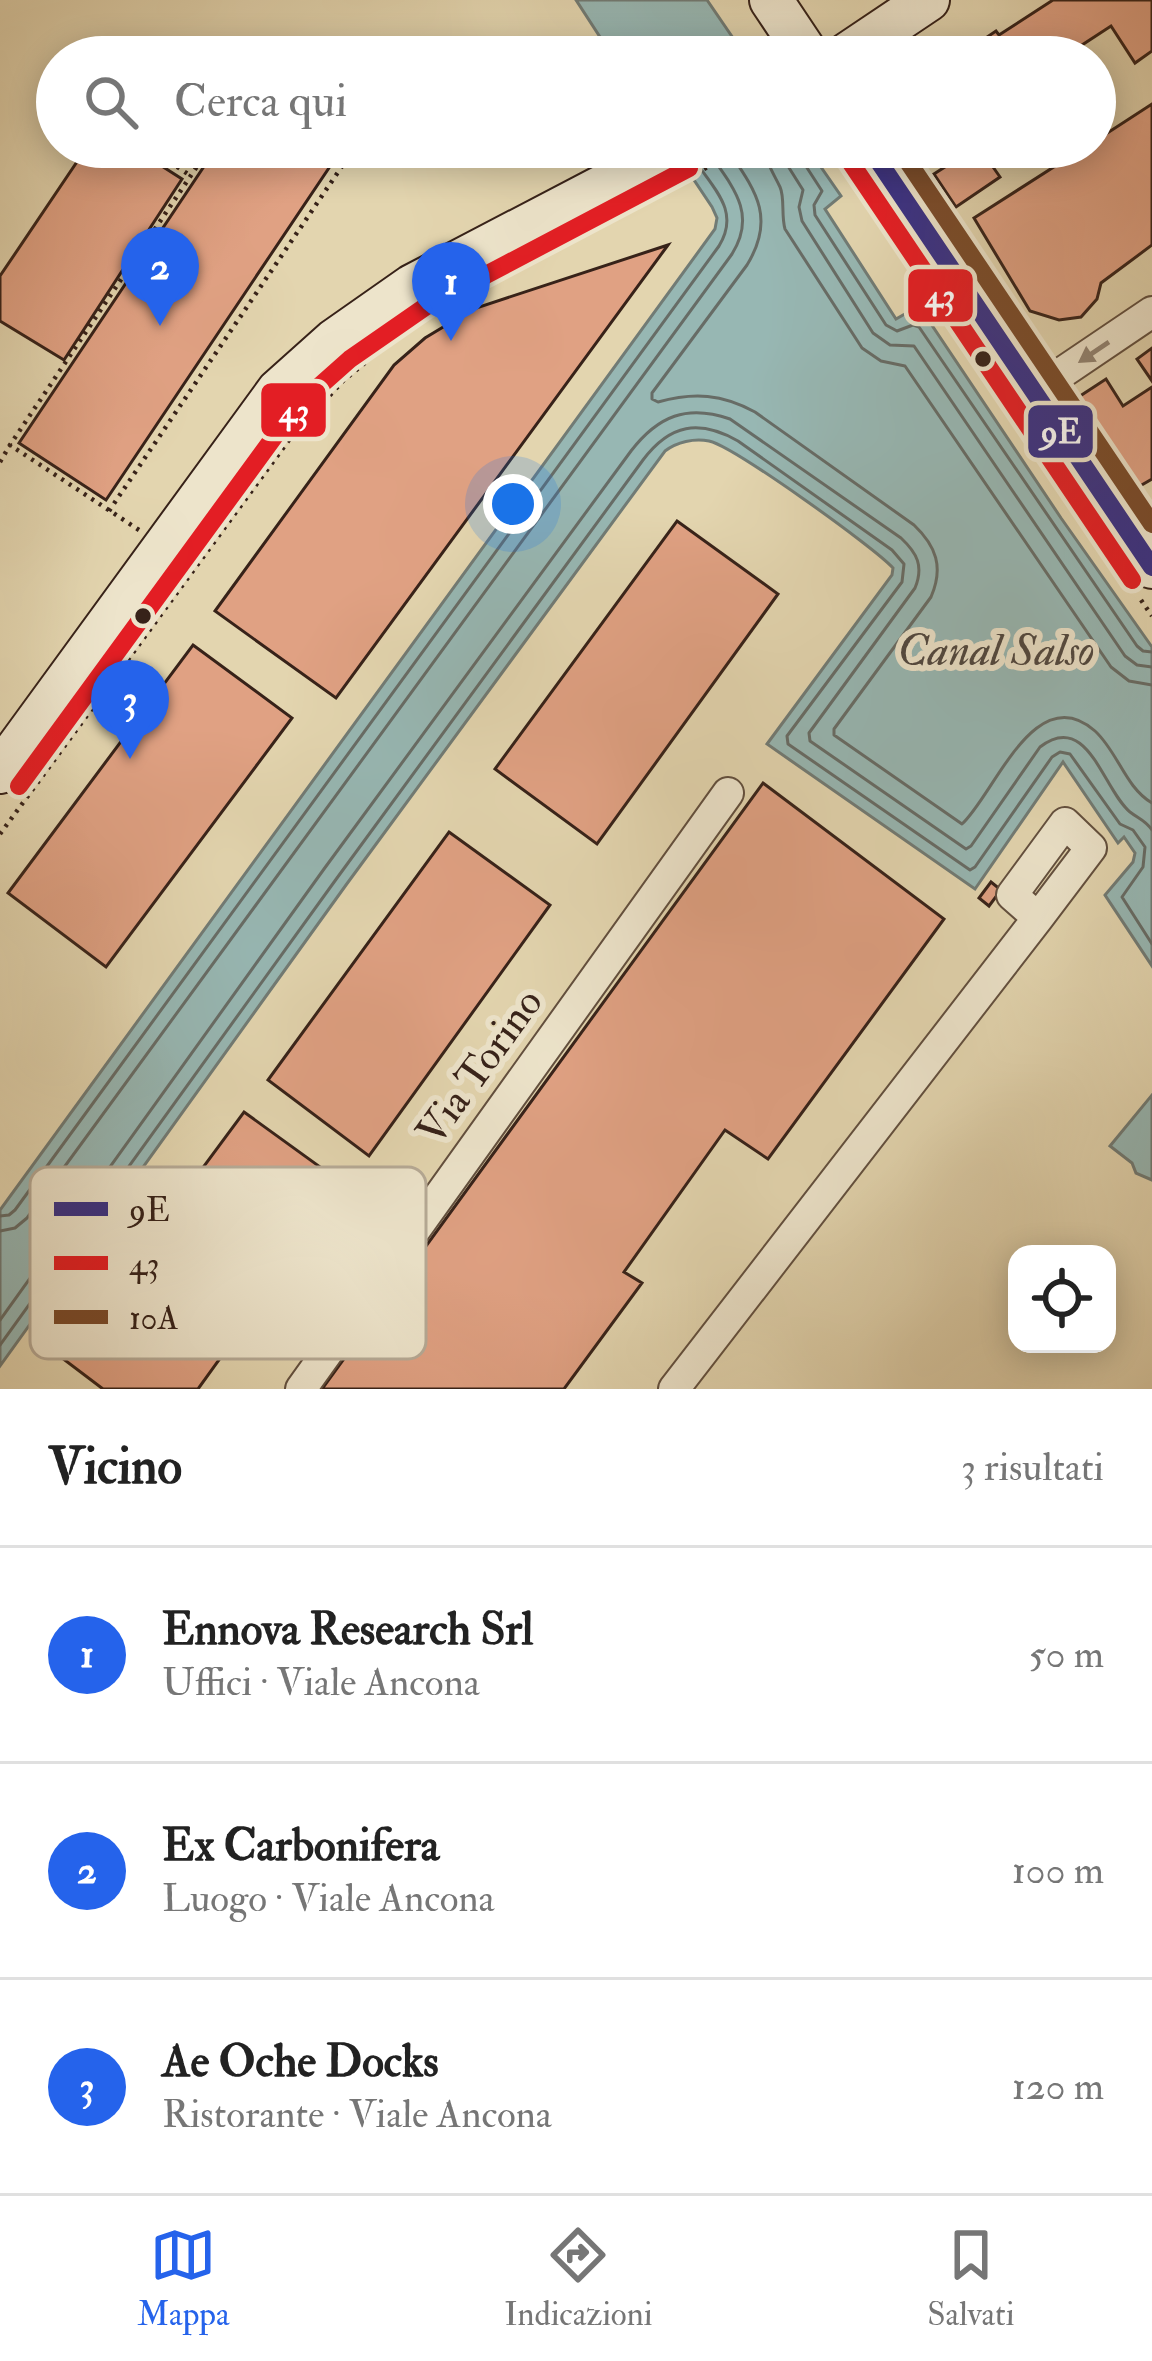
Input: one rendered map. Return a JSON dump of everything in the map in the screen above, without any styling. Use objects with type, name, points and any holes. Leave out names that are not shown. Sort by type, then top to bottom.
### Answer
[{"type":"street","points":[[771,0],[794,36]]},
{"type":"street","points":[[874,36],[928,0]]},
{"type":"street","points":[[0,772],[278,392],[335,340],[412,286],[638,168]]},
{"type":"street","points":[[883,168],[1152,567]]},
{"type":"street","points":[[1035,392],[1152,312]]},
{"type":"street","name":"Via Torino","points":[[426,1215],[728,793]]},
{"type":"street","points":[[674,1389],[1038,918]]},
{"type":"street","name":"Via Torino","points":[[301,1389],[322,1359]]},
{"type":"path","points":[[178,168],[190,176]]},
{"type":"path","points":[[0,462],[196,168]]},
{"type":"path","points":[[110,511],[341,168]]},
{"type":"path","points":[[0,834],[290,440],[343,381],[377,353]]},
{"type":"path","points":[[10,445],[143,533]]},
{"type":"water","points":[[576,0],[707,0],[732,36],[599,36]]},
{"type":"water","name":"Canal Salso","points":[[686,168],[822,168],[841,196],[825,209],[896,319],[919,306],[1152,647],[1152,966],[1105,895],[1133,862],[1135,853],[1124,837],[1118,843],[1063,762],[975,889],[767,744],[893,568],[833,520],[723,447],[709,441],[680,443],[665,451],[143,1167],[31,1167],[715,229],[712,207]]},
{"type":"water","points":[[1152,1095],[1152,1180],[1136,1173],[1132,1163],[1110,1146]]},
{"type":"water","name":"Canal Salso","points":[[30,1169],[30,1324],[0,1366],[0,1210]]},
{"type":"building","points":[[1053,0],[1152,0],[1152,51],[1135,63],[1111,26],[1096,36],[989,36],[996,31],[999,35]]},
{"type":"building","points":[[1152,104],[1152,245],[1101,283],[1097,299],[1081,317],[1059,320],[1030,311],[974,218],[1052,168],[1116,168],[1116,127]]},
{"type":"building","points":[[73,168],[165,168],[182,179],[64,360],[0,321],[0,276]]},
{"type":"building","points":[[203,168],[329,168],[106,500],[19,443]]},
{"type":"building","points":[[943,168],[994,168],[1000,177],[956,207],[934,174]]},
{"type":"building","points":[[668,245],[336,698],[215,611],[394,365],[425,338],[473,309]]},
{"type":"building","points":[[1152,348],[1152,381],[1137,359]]},
{"type":"building","points":[[1106,379],[1123,406],[1152,387],[1152,479],[1133,490],[1074,400]]},
{"type":"building","points":[[677,521],[778,594],[597,844],[495,769]]},
{"type":"building","points":[[193,645],[292,718],[106,967],[8,893]]},
{"type":"building","points":[[763,783],[944,919],[768,1159],[725,1130],[624,1272],[642,1283],[564,1389],[322,1389],[344,1359],[426,1359],[426,1246]]},
{"type":"building","points":[[449,832],[550,905],[369,1156],[268,1080]]},
{"type":"building","points":[[991,882],[1001,890],[989,906],[979,898]]},
{"type":"building","points":[[244,1112],[320,1167],[203,1167]]},
{"type":"building","points":[[63,1359],[220,1359],[198,1389],[103,1389]]},
{"type":"transit line","name":"43","points":[[19,786],[296,407],[350,359],[425,307],[689,168]]},
{"type":"transit line","name":"43","points":[[854,168],[1132,580]]},
{"type":"transit line","name":"9E","points":[[883,168],[1152,567]]},
{"type":"transit line","name":"10A","points":[[912,168],[1152,524]]},
{"type":"place","name":"Ex Carbonifera","points":[[160,326]]},
{"type":"place","name":"Ennova Research Srl","points":[[451,341]]},
{"type":"place","name":"Ae Oche Docks","points":[[130,759]]}]
